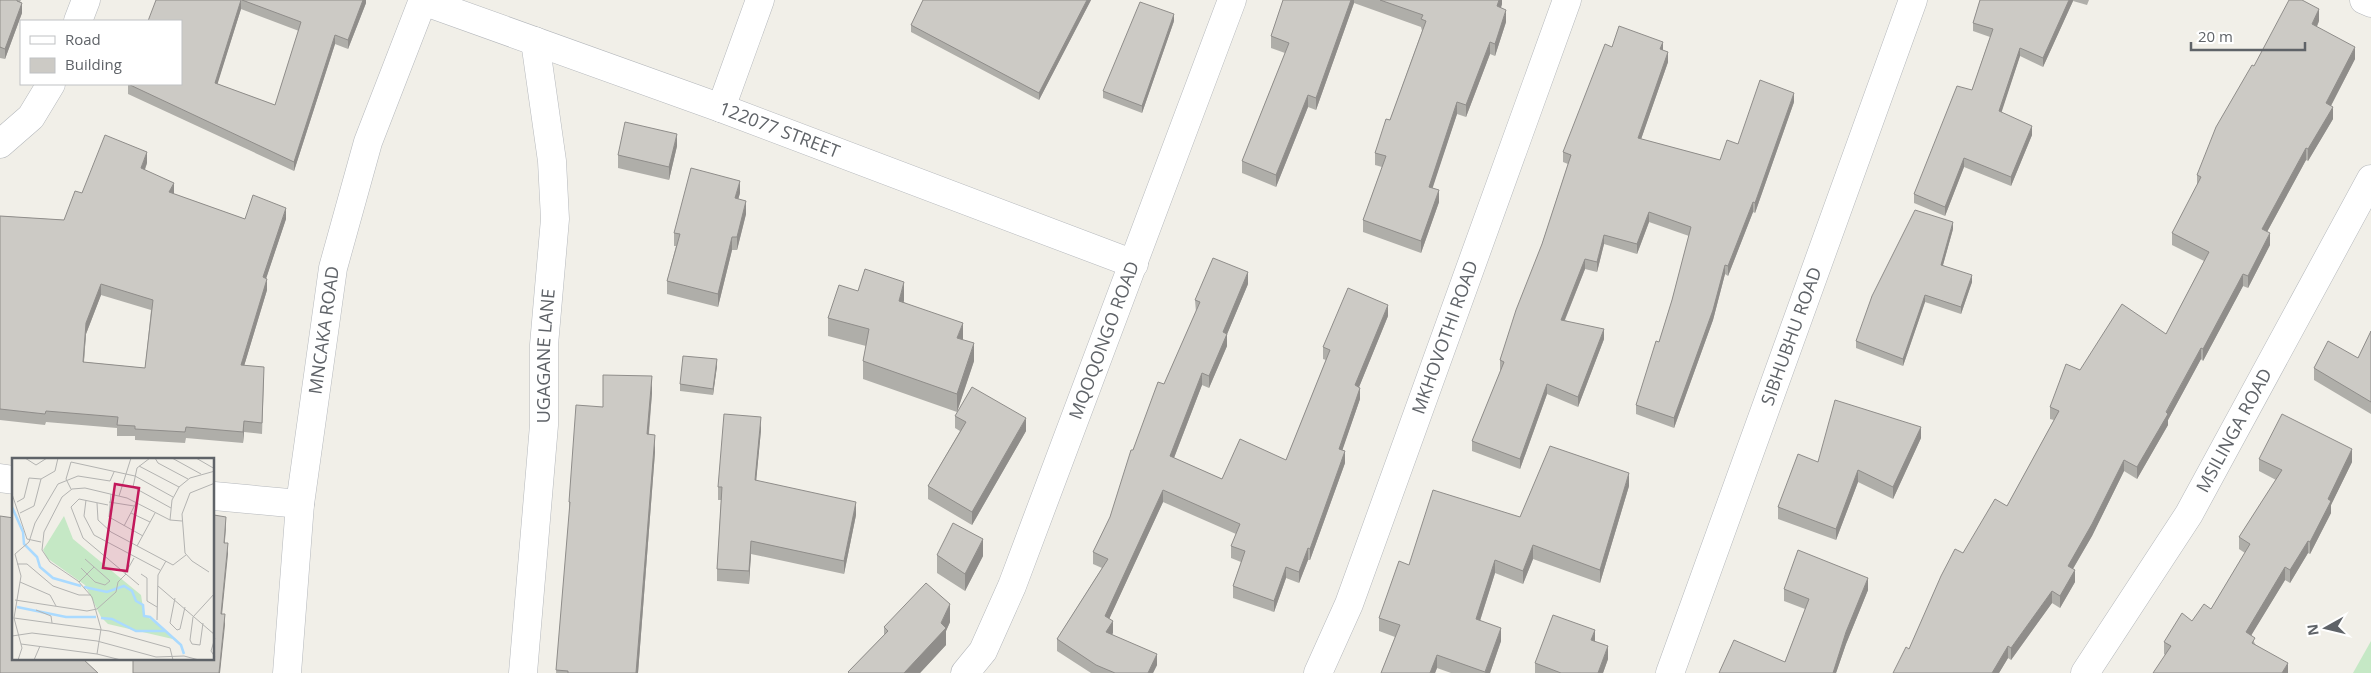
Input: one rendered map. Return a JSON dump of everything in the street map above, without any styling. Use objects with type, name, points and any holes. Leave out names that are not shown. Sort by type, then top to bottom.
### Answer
[{"type":"street","points":[[78,20],[86,0]]},
{"type":"street","name":"122077 STREET","points":[[423,0],[721,108],[1134,264]]},
{"type":"street","name":"MNCAKA ROAD","points":[[286,673],[300,504],[333,268],[368,142],[423,0]]},
{"type":"street","points":[[721,108],[760,0]]},
{"type":"street","name":"MQOQONGO ROAD","points":[[965,673],[983,651],[1012,586],[1232,0]]},
{"type":"street","name":"MKHOVOTHI ROAD","points":[[1318,673],[1349,604],[1567,0]]},
{"type":"street","name":"SIBHUBHU ROAD","points":[[1670,673],[1913,0]]},
{"type":"street","points":[[2364,0],[2371,3]]},
{"type":"street","name":"UGAGANE LANE","points":[[523,673],[544,425],[544,346],[555,219],[552,161],[535,41]]},
{"type":"street","points":[[0,144],[31,117],[50,85]]},
{"type":"street","name":"MSILINGA ROAD","points":[[2085,673],[2189,514],[2371,179]]},
{"type":"street","points":[[215,496],[300,504]]},
{"type":"green space","points":[[2371,641],[2371,673],[2353,673]]},
{"type":"building","points":[[0,0],[17,0],[22,3],[5,49],[0,47]]},
{"type":"building","points":[[156,0],[241,0],[215,83],[275,105],[301,22],[242,0],[363,0],[348,40],[335,35],[294,162],[130,85],[182,85],[182,20],[148,20]]},
{"type":"building","points":[[923,0],[1087,0],[1039,93],[911,25]]},
{"type":"building","points":[[1283,0],[1351,0],[1316,98],[1308,95],[1276,175],[1242,161],[1289,43],[1271,36]]},
{"type":"building","points":[[1380,0],[1499,0],[1497,6],[1506,10],[1495,44],[1490,42],[1466,105],[1457,102],[1429,187],[1439,190],[1421,241],[1363,220],[1386,156],[1375,153],[1386,119],[1390,120],[1426,21],[1421,19],[1423,15]]},
{"type":"building","points":[[1980,0],[2069,0],[2043,58],[2020,48],[1999,111],[2032,126],[2011,177],[1964,158],[1945,207],[1914,194],[1957,86],[1972,90],[1993,29],[1973,23]]},
{"type":"building","points":[[2289,0],[2302,0],[2319,9],[2312,24],[2355,47],[2326,103],[2333,107],[2308,149],[2306,148],[2262,229],[2270,233],[2248,276],[2243,274],[2203,349],[2201,348],[2166,412],[2168,414],[2137,467],[2124,460],[2092,524],[2068,566],[2075,570],[2060,596],[2052,591],[2011,648],[2008,646],[1992,673],[1893,673],[1906,647],[1909,649],[1955,549],[1963,553],[1995,499],[2007,506],[2059,411],[2050,407],[2066,364],[2080,370],[2122,304],[2166,334],[2209,252],[2172,233],[2201,177],[2197,175],[2216,127],[2252,65],[2254,66]]},
{"type":"building","points":[[1140,2],[1174,14],[1142,106],[1103,91]]},
{"type":"building","points":[[1619,26],[1663,42],[1660,49],[1668,52],[1638,138],[1720,160],[1727,140],[1738,144],[1760,80],[1794,93],[1755,203],[1753,202],[1728,266],[1725,265],[1713,310],[1674,418],[1636,405],[1656,341],[1659,342],[1672,300],[1691,227],[1649,212],[1637,244],[1604,235],[1597,262],[1585,259],[1561,320],[1604,329],[1578,397],[1547,384],[1520,459],[1472,441],[1504,362],[1500,360],[1516,310],[1542,244],[1571,155],[1563,152],[1605,44],[1612,47]]},
{"type":"building","points":[[625,122],[677,134],[669,167],[618,155]]},
{"type":"building","points":[[105,135],[147,152],[141,168],[174,183],[169,192],[245,219],[253,195],[286,208],[263,277],[267,279],[241,365],[264,367],[262,423],[244,421],[243,432],[186,427],[185,432],[135,429],[135,426],[117,425],[118,417],[46,411],[45,414],[0,409],[0,216],[64,220],[75,191],[82,193]],"holes":[[[101,284],[153,300],[145,368],[83,362],[86,323]]]},
{"type":"building","points":[[691,168],[740,181],[735,198],[746,201],[737,237],[732,237],[718,294],[667,281],[680,234],[674,233]]},
{"type":"building","points":[[1915,210],[1953,222],[1941,265],[1972,275],[1961,307],[1925,295],[1903,359],[1856,341],[1872,296]]},
{"type":"building","points":[[1213,258],[1248,272],[1223,332],[1227,334],[1209,376],[1202,373],[1170,456],[1222,479],[1240,439],[1286,460],[1330,350],[1323,347],[1348,288],[1388,305],[1355,385],[1360,388],[1339,449],[1345,451],[1310,549],[1308,548],[1299,572],[1286,567],[1274,601],[1233,586],[1245,551],[1231,546],[1240,524],[1163,490],[1105,616],[1113,621],[1106,632],[1157,654],[1148,673],[1115,673],[1096,665],[1057,639],[1108,559],[1093,552],[1110,517],[1131,450],[1133,450],[1158,382],[1164,384],[1200,302],[1195,300]]},
{"type":"building","points":[[865,269],[904,282],[899,301],[963,323],[957,338],[974,343],[957,394],[863,361],[869,329],[828,318],[839,285],[858,291]]},
{"type":"building","points":[[2371,331],[2371,402],[2314,368],[2328,341],[2358,358]]},
{"type":"building","points":[[683,356],[717,359],[713,389],[680,384]]},
{"type":"building","points":[[603,375],[652,376],[647,434],[655,435],[636,673],[568,673],[568,671],[556,670],[576,405],[603,407]]},
{"type":"building","points":[[972,387],[1026,418],[972,512],[928,486],[966,422],[955,416]]},
{"type":"building","points":[[1835,400],[1921,427],[1893,487],[1858,470],[1836,529],[1778,507],[1798,454],[1818,462]]},
{"type":"building","points":[[724,414],[761,417],[755,480],[856,502],[844,561],[751,541],[749,571],[717,569],[722,487],[718,487]]},
{"type":"building","points":[[2282,414],[2352,449],[2328,499],[2331,501],[2310,542],[2308,541],[2290,570],[2285,567],[2246,632],[2255,638],[2252,643],[2288,663],[2282,673],[2153,673],[2171,646],[2164,642],[2182,613],[2192,621],[2204,604],[2211,609],[2250,544],[2239,537],[2282,470],[2259,459]]},
{"type":"building","points":[[1550,446],[1629,473],[1600,570],[1533,545],[1523,571],[1495,560],[1476,619],[1501,628],[1485,672],[1437,655],[1430,673],[1381,673],[1400,625],[1379,618],[1399,561],[1409,565],[1433,490],[1520,517]]},
{"type":"building","points":[[215,515],[226,517],[224,543],[228,543],[221,614],[225,614],[219,673],[133,673],[133,660],[215,660]]},
{"type":"building","points":[[0,516],[12,518],[12,660],[84,660],[98,673],[0,673]]},
{"type":"building","points":[[953,523],[983,539],[965,574],[937,555]]},
{"type":"building","points":[[1798,550],[1868,578],[1846,632],[1833,673],[1719,673],[1734,640],[1785,662],[1809,599],[1784,589]]},
{"type":"building","points":[[926,583],[950,604],[941,623],[946,628],[904,673],[849,673],[888,631],[884,627]]},
{"type":"building","points":[[1553,615],[1595,630],[1591,640],[1608,646],[1598,673],[1561,673],[1535,663]]}]
